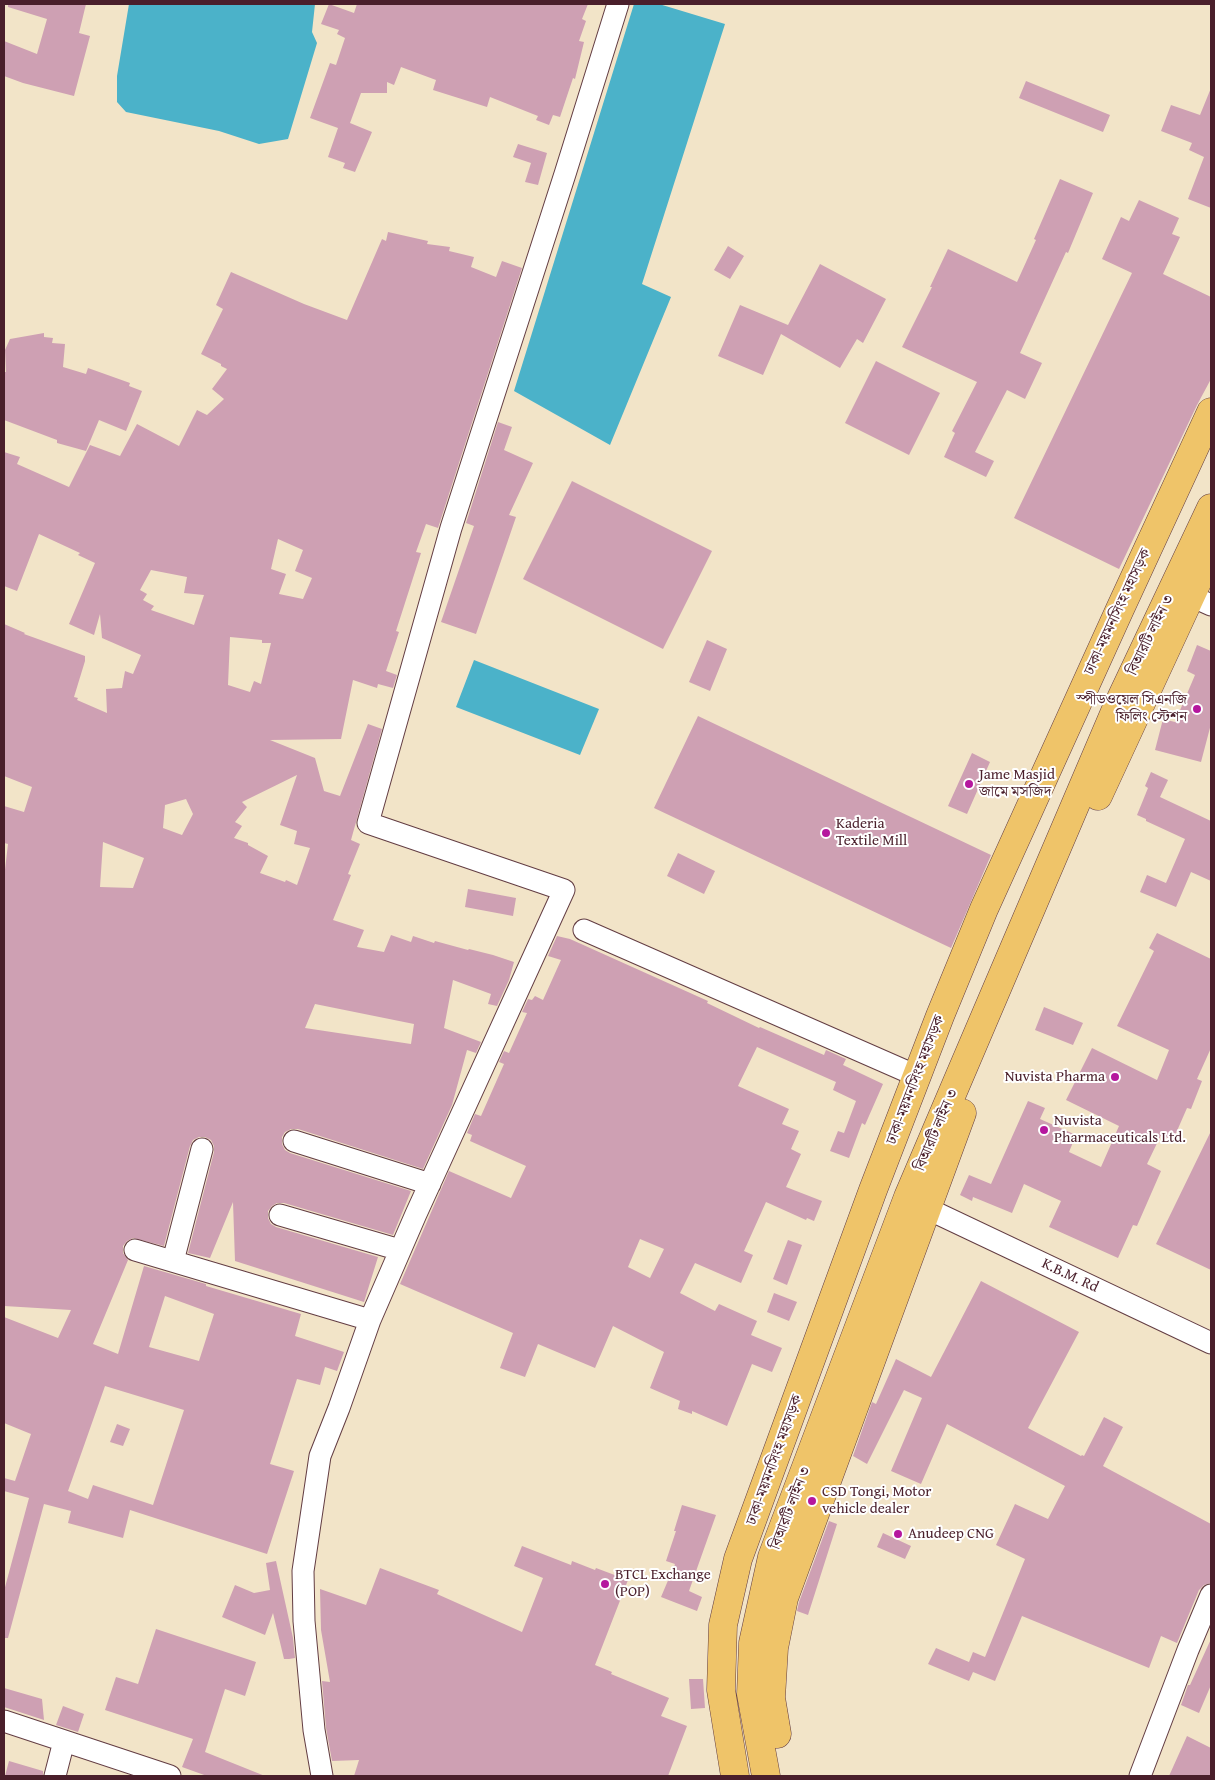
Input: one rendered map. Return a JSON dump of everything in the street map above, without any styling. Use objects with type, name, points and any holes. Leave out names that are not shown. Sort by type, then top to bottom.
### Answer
[{"type":"highway","name":"ঢাকা-ময়মনসিংহ মহাসড়ক","points":[[735,1776],[721,1690],[723,1625],[738,1559],[870,1199],[988,900],[1211,412]]},
{"type":"highway","name":"বিআরটি লাইন ৩","points":[[766,1776],[751,1694],[752,1652],[772,1557],[908,1197],[1117,707],[1211,508]]},
{"type":"highway","points":[[784,1776],[771,1698],[774,1648],[784,1598],[969,1095],[1014,980],[1059,880],[1201,600],[1211,552]]},
{"type":"street","points":[[322,1776],[314,1730],[304,1620],[303,1571],[320,1456],[340,1408],[370,1320],[400,1250],[564,890],[368,822],[451,528],[618,4]]},
{"type":"street","points":[[584,930],[917,1076]]},
{"type":"street","points":[[294,1141],[430,1184]]},
{"type":"street","points":[[173,1261],[202,1149]]},
{"type":"street","name":"K.B.M. Rd","points":[[928,1209],[1211,1344]]},
{"type":"street","points":[[280,1215],[400,1250]]},
{"type":"street","points":[[135,1250],[370,1320]]},
{"type":"street","points":[[1140,1776],[1211,1595]]},
{"type":"street","points":[[4,1721],[170,1776]]},
{"type":"street","points":[[55,1776],[64,1741]]},
{"type":"water","points":[[129,4],[315,4],[312,32],[317,43],[288,139],[259,144],[219,131],[126,112],[117,102],[117,76]]},
{"type":"water","points":[[634,4],[659,4],[725,24],[642,284],[671,297],[610,445],[514,391]]},
{"type":"water","points":[[474,660],[599,709],[580,755],[456,707]]},
{"type":"building","points":[[8,4],[86,4],[79,33],[90,36],[74,96],[23,83],[4,76],[4,41],[37,54],[47,19],[8,7]]},
{"type":"building","points":[[329,4],[354,13],[357,4],[588,4],[582,19],[586,21],[579,41],[584,42],[575,79],[573,78],[560,117],[553,115],[549,125],[536,120],[538,116],[490,97],[487,107],[433,90],[436,80],[401,67],[394,85],[387,82],[387,93],[361,93],[350,123],[372,132],[355,172],[343,168],[345,163],[328,157],[338,128],[310,118],[330,63],[336,65],[345,38],[337,34],[339,30],[321,24]]},
{"type":"building","points":[[1026,81],[1110,115],[1103,132],[1019,98]]},
{"type":"building","points":[[1211,88],[1211,208],[1188,199],[1204,157],[1189,150],[1192,143],[1161,131],[1171,105],[1200,115]]},
{"type":"building","points":[[518,144],[547,153],[538,185],[525,182],[531,163],[513,157]]},
{"type":"building","points":[[1060,179],[1093,193],[1068,253],[1066,252],[1020,353],[1042,363],[1025,399],[1007,390],[975,452],[994,461],[986,477],[944,457],[955,433],[952,431],[977,382],[902,347],[932,287],[930,287],[948,249],[1017,282]]},
{"type":"building","points":[[1139,200],[1179,218],[1172,234],[1180,237],[1163,274],[1211,297],[1211,379],[1119,569],[1014,518],[1132,273],[1102,259],[1121,217],[1129,221]]},
{"type":"building","points":[[388,232],[428,241],[427,244],[450,247],[449,251],[474,257],[471,267],[496,277],[502,261],[522,268],[438,528],[426,524],[416,552],[421,553],[396,631],[399,632],[386,671],[397,675],[393,688],[378,684],[377,688],[353,680],[341,739],[270,740],[315,758],[324,791],[340,796],[368,724],[382,729],[351,840],[360,844],[348,874],[351,875],[333,920],[364,930],[357,947],[384,952],[391,935],[411,942],[413,936],[434,943],[435,941],[493,955],[514,962],[509,980],[497,1006],[488,1004],[491,994],[453,980],[444,1028],[481,1042],[476,1053],[467,1050],[452,1105],[423,1169],[298,1129],[291,1129],[285,1132],[282,1137],[282,1144],[285,1150],[290,1153],[411,1191],[393,1235],[284,1203],[277,1203],[268,1211],[268,1218],[271,1224],[276,1227],[378,1257],[364,1302],[235,1261],[233,1202],[210,1258],[188,1253],[214,1152],[211,1140],[205,1137],[193,1140],[190,1146],[164,1246],[133,1238],[123,1246],[123,1253],[128,1260],[93,1344],[118,1354],[144,1266],[301,1314],[295,1336],[344,1352],[337,1371],[325,1367],[320,1385],[297,1379],[270,1464],[294,1471],[267,1554],[130,1510],[123,1538],[68,1523],[71,1511],[44,1504],[8,1638],[4,1638],[4,1591],[29,1498],[4,1491],[4,1478],[15,1481],[31,1434],[4,1423],[4,1317],[58,1338],[71,1310],[4,1306],[4,878],[8,844],[4,843],[4,806],[24,812],[32,787],[4,776],[4,624],[24,634],[85,656],[74,697],[107,713],[106,689],[122,688],[125,671],[133,674],[141,655],[102,638],[100,614],[94,635],[69,624],[95,563],[78,555],[80,553],[39,534],[17,591],[4,586],[4,452],[20,457],[17,464],[69,487],[90,445],[120,456],[137,424],[179,446],[197,410],[207,415],[224,399],[212,389],[227,369],[201,354],[223,309],[216,305],[231,272],[304,304],[347,320],[382,239],[386,241]],"holes":[[[278,539],[303,550],[295,571],[312,578],[303,599],[279,594],[286,574],[271,569]],[[151,570],[187,577],[184,593],[204,595],[194,625],[151,610],[154,606],[143,600],[147,594],[140,590]],[[230,637],[262,640],[262,643],[271,643],[261,684],[254,681],[250,692],[228,685]],[[297,775],[280,825],[297,831],[294,844],[310,848],[297,885],[260,873],[268,856],[248,845],[248,843],[234,838],[242,826],[235,822],[247,807],[242,802]],[[186,799],[193,814],[182,835],[163,828],[165,805]],[[103,842],[144,858],[133,888],[100,887]],[[315,1004],[414,1024],[411,1044],[305,1028]],[[165,1296],[214,1314],[199,1361],[149,1347]],[[105,1386],[184,1410],[153,1505],[93,1485],[88,1499],[68,1491]]]},
{"type":"building","points":[[728,246],[744,256],[730,279],[714,270]]},
{"type":"building","points":[[820,264],[886,299],[863,343],[857,339],[840,368],[781,334],[763,375],[718,356],[740,305],[788,325]]},
{"type":"building","points":[[44,333],[44,337],[53,338],[52,343],[65,344],[63,367],[86,374],[88,368],[130,383],[129,386],[142,391],[126,431],[99,420],[86,451],[57,443],[57,440],[4,420],[5,350],[10,339]]},
{"type":"building","points":[[876,361],[940,393],[909,455],[845,423]]},
{"type":"building","points":[[498,422],[512,427],[504,450],[533,463],[509,515],[516,517],[476,634],[441,622],[474,526],[466,523]]},
{"type":"building","points":[[572,481],[712,551],[663,649],[523,579]]},
{"type":"building","points":[[707,640],[727,649],[710,691],[689,682]]},
{"type":"building","points":[[1197,645],[1211,651],[1211,724],[1201,762],[1155,750],[1163,719],[1175,722],[1195,675],[1187,671]]},
{"type":"building","name":"Kaderia Textile Mill","points":[[698,716],[991,855],[951,948],[654,808]]},
{"type":"building","name":"Jame Masjid জামে মসজিদ","points":[[972,753],[990,762],[967,814],[948,806]]},
{"type":"building","points":[[1151,772],[1168,780],[1160,797],[1211,821],[1211,881],[1191,872],[1176,907],[1140,892],[1147,875],[1166,883],[1185,839],[1137,815],[1148,788],[1145,786]]},
{"type":"building","points":[[678,853],[715,871],[704,894],[667,876]]},
{"type":"building","points":[[468,889],[516,898],[513,916],[465,907]]},
{"type":"building","points":[[1157,933],[1211,959],[1211,1048],[1197,1079],[1202,1081],[1191,1109],[1187,1108],[1173,1140],[1161,1135],[1147,1164],[1161,1171],[1137,1226],[1133,1225],[1118,1258],[1049,1227],[1061,1201],[1024,1184],[1012,1213],[973,1197],[972,1201],[960,1195],[969,1175],[991,1184],[1028,1101],[1045,1108],[1040,1119],[1076,1135],[1069,1152],[1101,1167],[1119,1126],[1066,1100],[1092,1048],[1157,1080],[1169,1050],[1117,1026],[1154,951],[1149,948]]},
{"type":"building","points":[[557,936],[570,939],[708,1001],[707,1003],[759,1028],[824,1055],[826,1050],[846,1059],[843,1065],[883,1084],[865,1125],[862,1123],[849,1158],[830,1151],[838,1131],[844,1133],[856,1101],[833,1090],[836,1082],[757,1047],[738,1086],[789,1109],[782,1124],[799,1131],[791,1149],[801,1154],[786,1187],[822,1201],[814,1221],[807,1218],[806,1220],[766,1202],[744,1251],[753,1255],[741,1283],[695,1263],[680,1293],[715,1311],[719,1304],[757,1321],[751,1335],[782,1348],[772,1372],[752,1364],[727,1426],[692,1411],[692,1414],[678,1409],[680,1401],[650,1388],[664,1352],[613,1326],[595,1368],[538,1344],[525,1377],[500,1368],[513,1333],[400,1284],[449,1171],[511,1198],[526,1166],[470,1141],[472,1135],[467,1133],[475,1114],[481,1116],[504,1064],[499,1062],[504,1051],[509,1053],[527,1013],[522,1012],[528,999],[532,1000],[535,996],[543,1000],[561,960],[548,956]],"holes":[[[640,1239],[664,1249],[650,1278],[628,1267]]]},
{"type":"building","points":[[1044,1007],[1083,1023],[1073,1045],[1035,1030]]},
{"type":"building","points":[[1211,1131],[1211,1270],[1156,1244]]},
{"type":"building","points":[[788,1240],[802,1245],[787,1285],[773,1279]]},
{"type":"building","points":[[981,1281],[1079,1332],[1028,1428],[1084,1456],[1104,1417],[1123,1427],[1103,1466],[1211,1524],[1211,1583],[1204,1585],[1199,1590],[1177,1643],[1161,1636],[1149,1668],[1022,1616],[995,1681],[973,1672],[969,1681],[928,1664],[936,1648],[969,1662],[973,1652],[985,1657],[1025,1559],[996,1545],[1015,1504],[1048,1519],[1065,1486],[947,1424],[921,1484],[891,1471],[922,1398],[904,1390],[867,1464],[853,1456],[872,1402],[876,1404],[896,1359],[931,1377]]},
{"type":"building","points":[[774,1293],[797,1302],[789,1321],[767,1312]]},
{"type":"building","points":[[117,1424],[130,1429],[123,1446],[110,1442]]},
{"type":"building","points":[[682,1505],[716,1515],[689,1591],[702,1597],[697,1611],[661,1597],[675,1564],[666,1561]]},
{"type":"building","points":[[829,1521],[837,1524],[808,1615],[797,1611],[799,1602]]},
{"type":"building","points":[[883,1533],[911,1546],[905,1559],[877,1547]]},
{"type":"building","points":[[522,1546],[571,1565],[572,1561],[628,1580],[595,1665],[612,1672],[611,1674],[669,1698],[661,1716],[687,1726],[668,1776],[354,1776],[359,1760],[332,1761],[326,1728],[322,1681],[330,1682],[321,1630],[320,1589],[366,1605],[380,1568],[439,1590],[437,1594],[522,1632],[543,1578],[514,1566]]},
{"type":"building","points":[[276,1561],[293,1638],[295,1658],[289,1659],[284,1659],[273,1613],[265,1635],[222,1617],[235,1585],[254,1593],[270,1590],[266,1563]]},
{"type":"building","points":[[156,1629],[256,1662],[245,1696],[225,1689],[205,1752],[265,1776],[207,1776],[182,1767],[193,1739],[105,1710],[116,1677],[138,1684]]},
{"type":"building","points":[[1211,1639],[1211,1685],[1199,1713],[1181,1705],[1188,1685],[1190,1685]]},
{"type":"building","points":[[689,1679],[703,1679],[705,1708],[691,1709]]},
{"type":"building","points":[[4,1688],[42,1699],[44,1720],[4,1707]]},
{"type":"building","points":[[63,1706],[84,1714],[78,1732],[56,1725]]},
{"type":"building","points":[[1187,1736],[1211,1748],[1211,1776],[1169,1776]]},
{"type":"building","points":[[9,1761],[43,1771],[43,1776],[5,1776]]},
{"type":"place","name":"স্পীডওয়েল সিএনজি ফিলিং স্টেশন","points":[[1197,709]]},
{"type":"place","name":"Jame Masjid জামে মসজিদ","points":[[969,784]]},
{"type":"place","name":"Kaderia Textile Mill","points":[[826,833]]},
{"type":"place","name":"Nuvista Pharma","points":[[1115,1077]]},
{"type":"place","name":"Nuvista Pharmaceuticals Ltd.","points":[[1044,1130]]},
{"type":"place","name":"CSD Tongi, Motor vehicle dealer","points":[[812,1501]]},
{"type":"place","name":"Anudeep CNG","points":[[898,1534]]},
{"type":"place","name":"BTCL Exchange (POP)","points":[[605,1584]]}]
